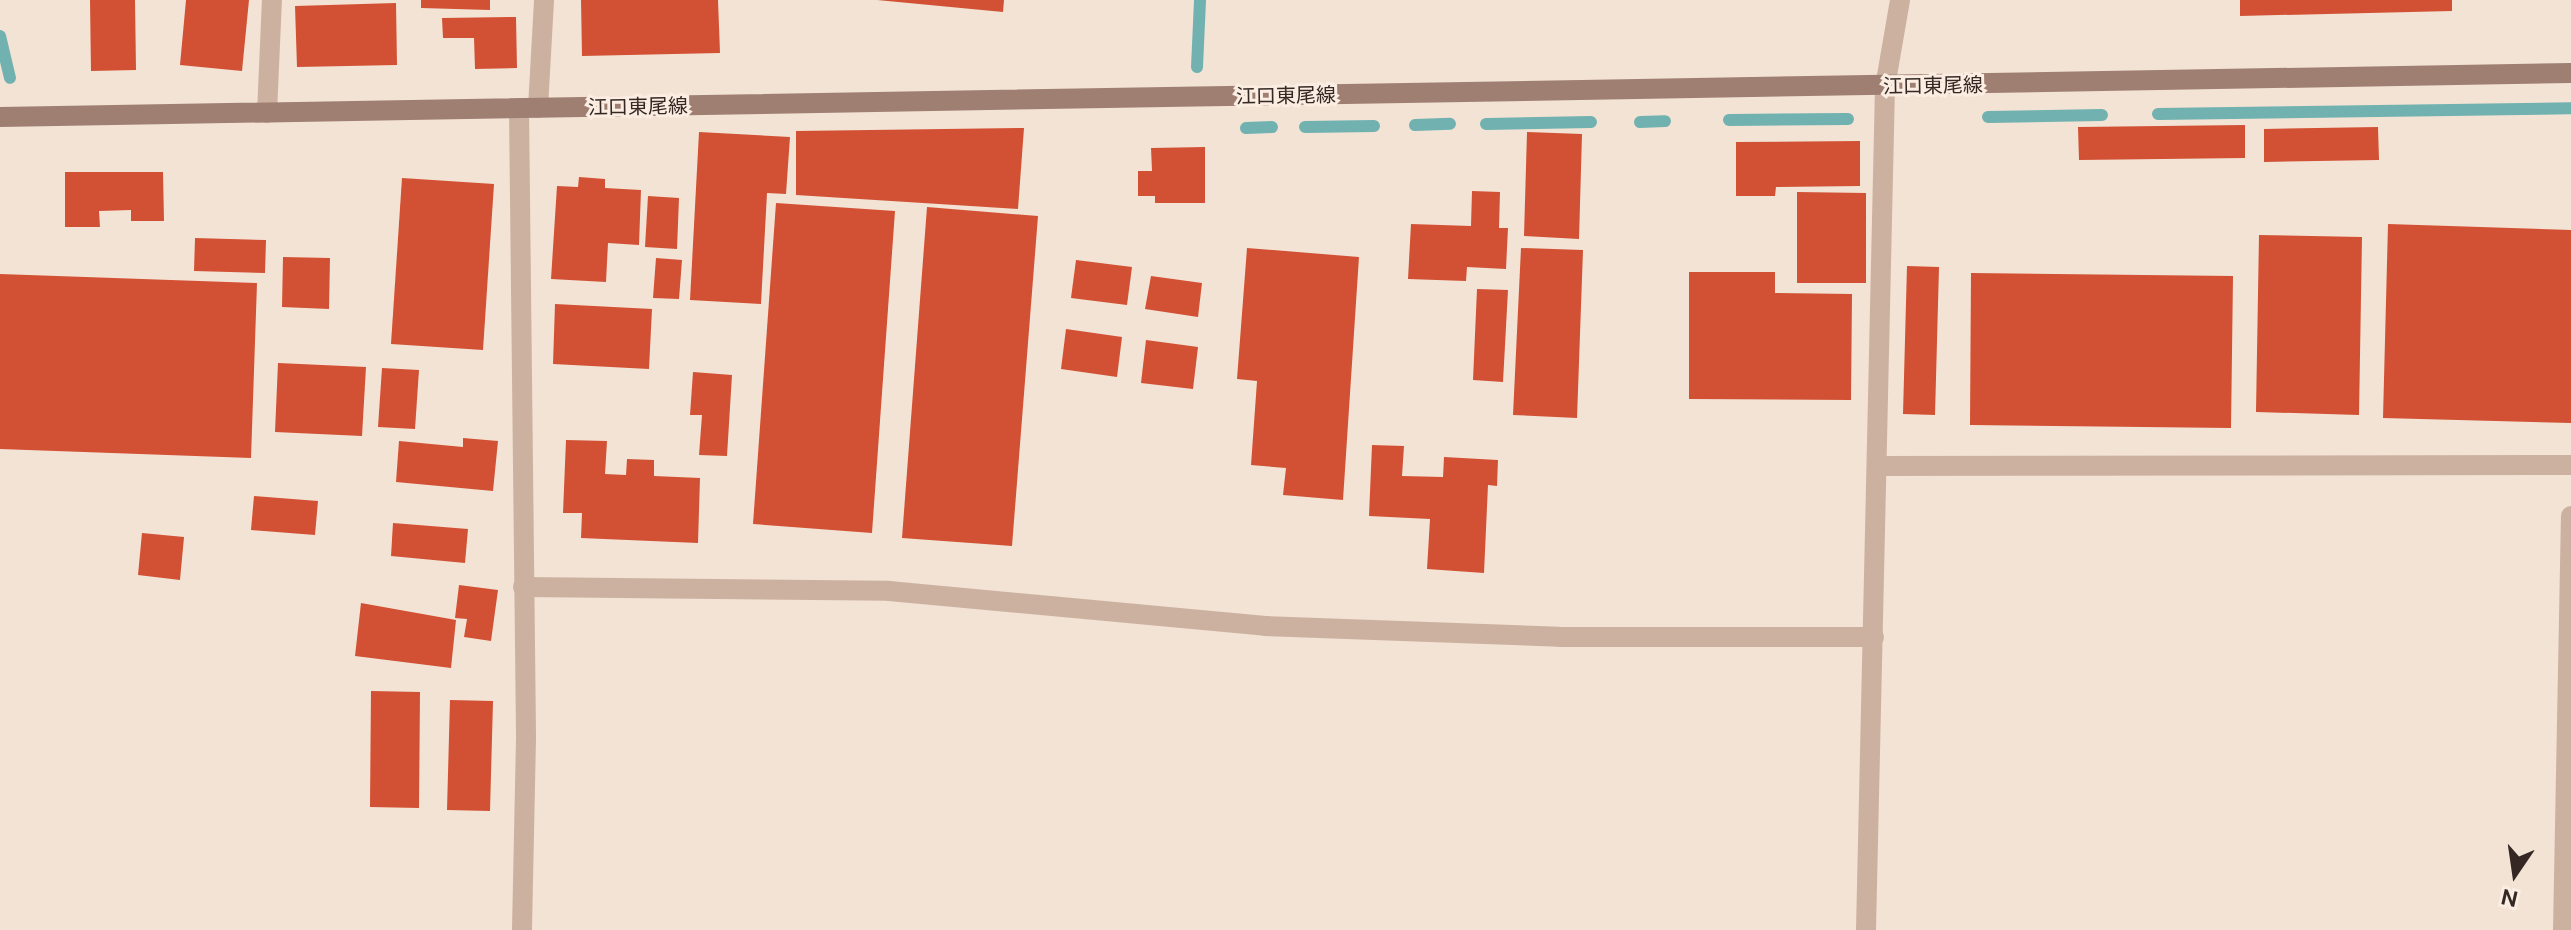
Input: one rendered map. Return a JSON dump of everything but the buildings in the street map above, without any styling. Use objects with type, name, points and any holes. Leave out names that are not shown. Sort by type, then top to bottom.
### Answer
[{"type":"main road","name":"江口東尾線","points":[[0,117],[2571,73]]},
{"type":"street","points":[[267,113],[272,0]]},
{"type":"street","points":[[522,930],[529,108],[544,0]]},
{"type":"street","points":[[1866,930],[1885,87],[1900,0]]},
{"type":"street","points":[[1878,466],[2571,465]]},
{"type":"street","points":[[2563,930],[2571,516]]},
{"type":"street","points":[[523,587],[889,591],[1265,626],[1466,634],[1874,637]]},
{"type":"waterway","points":[[1197,67],[1200,0]]},
{"type":"waterway","points":[[0,36],[10,78]]},
{"type":"waterway","points":[[2158,114],[2571,108]]},
{"type":"waterway","points":[[1988,117],[2102,115]]},
{"type":"waterway","points":[[1729,120],[1848,119]]},
{"type":"waterway","points":[[1640,122],[1665,121]]},
{"type":"waterway","points":[[1486,124],[1591,122]]},
{"type":"waterway","points":[[1415,125],[1450,124]]},
{"type":"waterway","points":[[1305,127],[1374,126]]},
{"type":"waterway","points":[[1246,128],[1272,127]]}]
